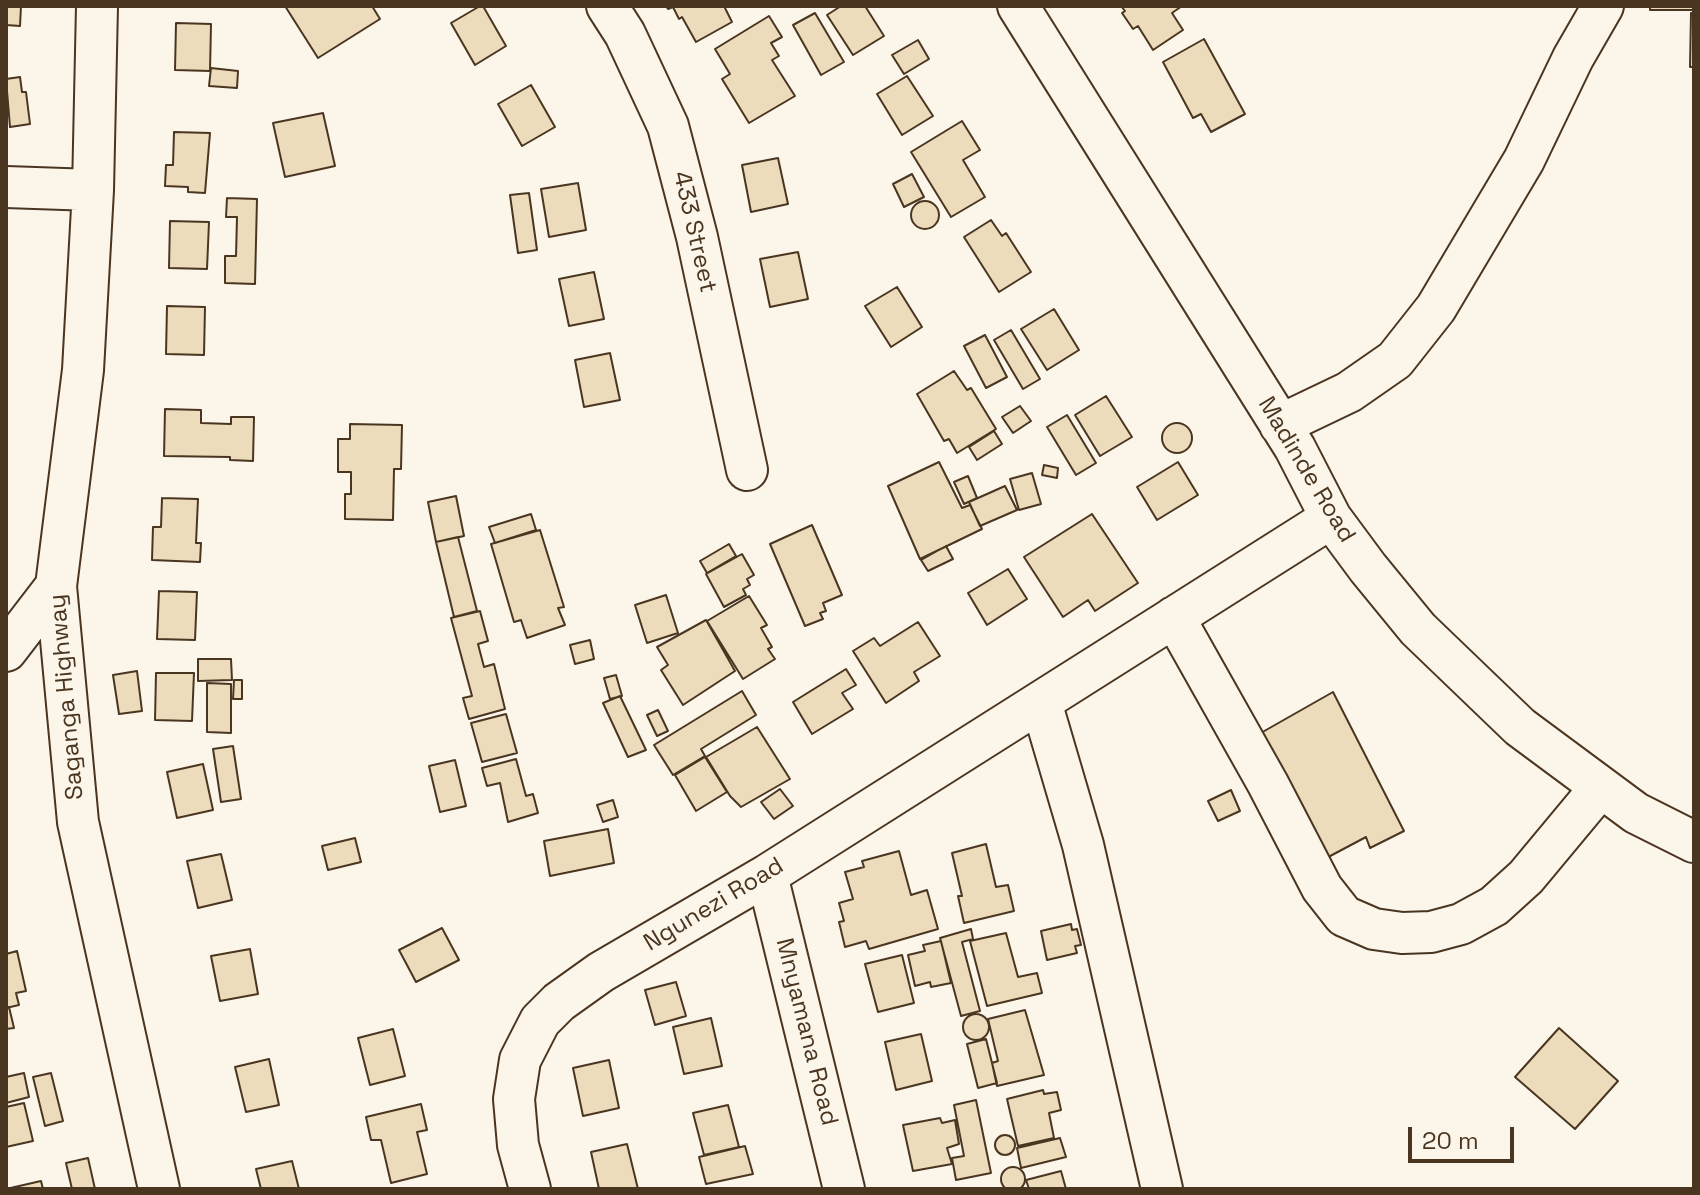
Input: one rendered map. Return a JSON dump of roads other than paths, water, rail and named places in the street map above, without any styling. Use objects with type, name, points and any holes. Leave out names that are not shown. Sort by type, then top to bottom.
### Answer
[{"type":"street","name":"Saganga Highway","points":[[97,6],[93,190],[83,370],[56,586],[78,822],[159,1189]]},
{"type":"street","name":"433 Street","points":[[607,6],[625,34],[668,126],[697,237],[747,470]]},
{"type":"street","name":"Madinde Road","points":[[1018,6],[1280,425],[1331,518],[1418,629],[1520,727],[1636,813],[1694,842]]},
{"type":"street","points":[[1280,425],[1349,392],[1395,360],[1436,308],[1524,160],[1573,58],[1603,6]]},
{"type":"street","points":[[6,187],[93,190]]},
{"type":"street","name":"Ngunezi Road","points":[[530,1189],[518,1145],[514,1099],[520,1060],[540,1021],[559,1002],[601,972],[767,875],[1331,518]]},
{"type":"street","points":[[6,651],[56,586]]},
{"type":"street","points":[[1174,617],[1268,784],[1322,888],[1344,916],[1374,929],[1402,933],[1431,932],[1461,924],[1494,906],[1526,877],[1600,788]]},
{"type":"street","points":[[1041,702],[1083,845],[1162,1189]]},
{"type":"street","name":"Mnyamana Road","points":[[767,875],[844,1189]]}]
